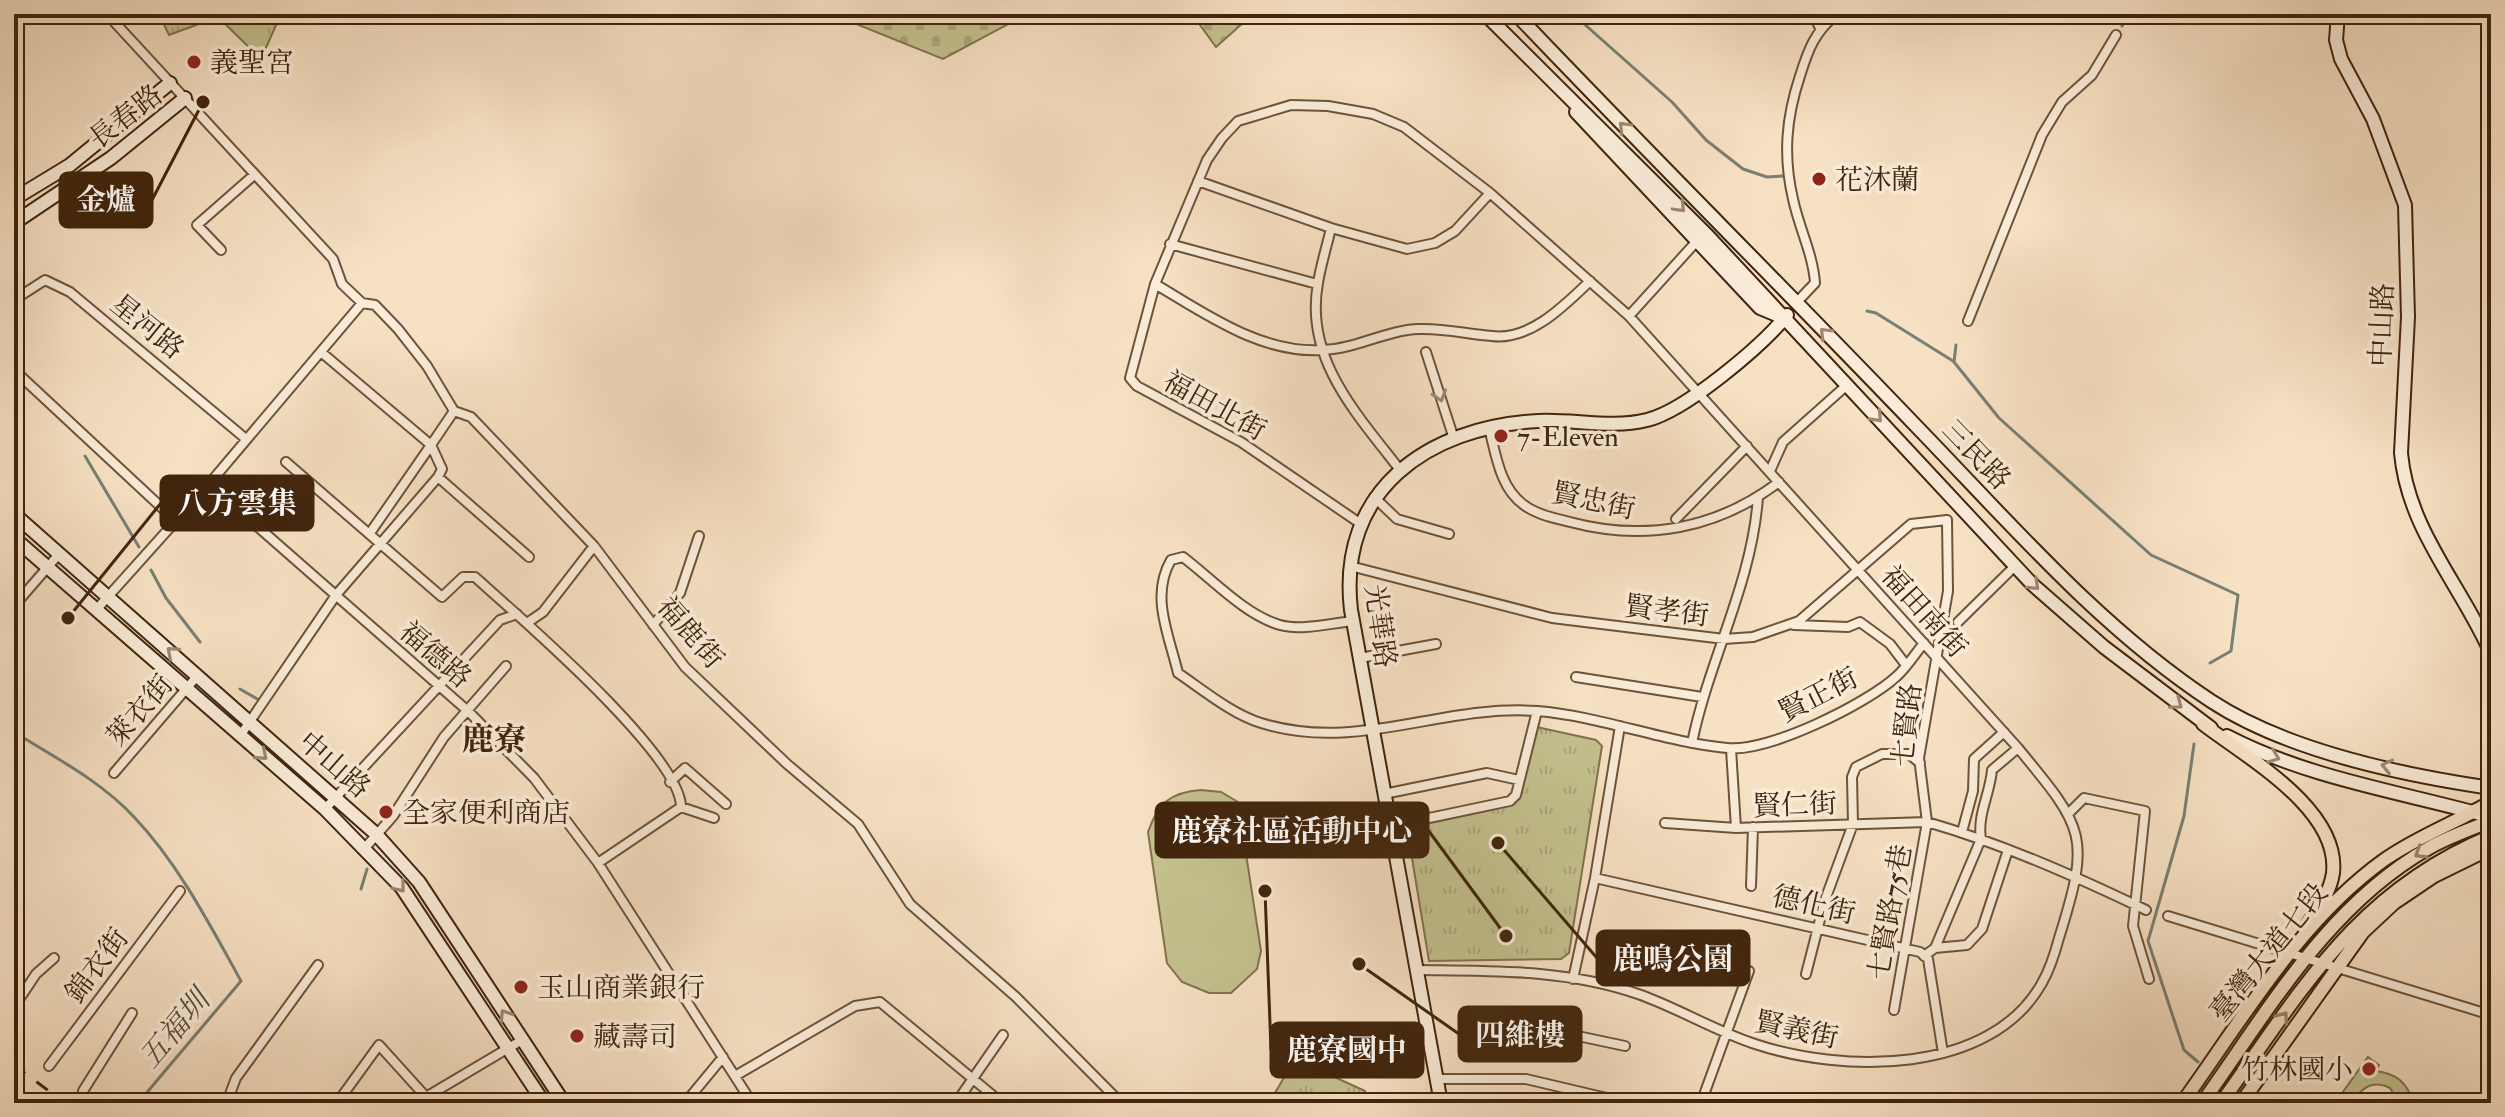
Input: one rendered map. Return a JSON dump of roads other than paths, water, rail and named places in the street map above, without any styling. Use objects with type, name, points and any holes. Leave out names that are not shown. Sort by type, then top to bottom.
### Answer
[{"type":"main road","points":[[2203,724],[2288,788],[2310,809],[2328,843],[2333,872],[2329,891],[2290,954]]},
{"type":"main road","name":"臺灣大道七段","points":[[2182,1103],[2290,954],[2342,896],[2375,867],[2421,835],[2491,802]]},
{"type":"main road","name":"臺灣大道七段","points":[[2202,1103],[2305,959],[2353,905],[2431,846],[2491,819]]},
{"type":"main road","name":"臺灣大道七段","points":[[2221,1103],[2321,964],[2362,917],[2437,860],[2491,836]]},
{"type":"main road","points":[[2241,1103],[2363,932],[2394,903],[2434,876],[2491,848]]},
{"type":"street","points":[[107,14],[254,175],[197,225],[221,250]]},
{"type":"street","name":"三民路","points":[[1485,14],[1551,81],[1594,119],[2015,566],[2094,638],[2152,685],[2203,724],[2244,745],[2304,768],[2379,791],[2474,812],[2491,819]]},
{"type":"street","name":"三民路","points":[[1516,14],[1976,490],[2118,628],[2164,665],[2212,702],[2275,734],[2341,755],[2491,788]]},
{"type":"street","points":[[1813,14],[1820,28]]},
{"type":"street","points":[[1796,303],[1815,283],[1814,266],[1793,200],[1786,124],[1809,49],[1820,28],[1837,14]]},
{"type":"street","name":"中山路","points":[[2338,14],[2336,40],[2341,59],[2373,119],[2405,205],[2409,251],[2401,453],[2404,482],[2426,540],[2482,632],[2491,653]]},
{"type":"street","points":[[1968,321],[2042,135],[2062,102],[2092,75],[2116,35]]},
{"type":"street","name":"三民路","points":[[1551,81],[1603,144],[1760,308],[1785,319]]},
{"type":"street","name":"長春路","points":[[14,199],[79,157],[170,83]]},
{"type":"street","name":"長春路","points":[[14,223],[90,173],[185,98]]},
{"type":"street","name":"福田北街","points":[[1361,524],[1241,442],[1137,386],[1130,378],[1155,284],[1170,244],[1215,149],[1238,121],[1291,105],[1328,106],[1373,114],[1404,127],[1490,193],[1629,316],[1699,393]]},
{"type":"street","points":[[79,157],[90,173]]},
{"type":"street","name":"福鹿街","points":[[254,175],[333,259],[342,284],[362,303],[375,305],[398,329],[427,366],[454,411],[471,417],[594,546],[685,667],[787,764],[858,824],[910,904],[1016,997],[1121,1103]]},
{"type":"street","points":[[1198,181],[1331,228],[1407,249],[1455,231],[1490,193]]},
{"type":"street","points":[[1331,228],[1317,284],[1316,309],[1322,351],[1330,373],[1349,404],[1400,470]]},
{"type":"street","points":[[1629,316],[1696,242]]},
{"type":"street","points":[[1170,244],[1317,284]]},
{"type":"street","name":"星河路","points":[[14,300],[45,280],[70,292],[246,439]]},
{"type":"street","points":[[1155,284],[1253,338],[1322,351],[1366,344],[1414,329],[1496,337],[1529,329],[1560,309],[1590,281]]},
{"type":"street","points":[[96,610],[209,484],[362,303]]},
{"type":"street","name":"光華路","points":[[1441,1103],[1354,621],[1350,566],[1361,524],[1374,496],[1400,470],[1420,454],[1454,439],[1489,428],[1540,420],[1616,424],[1647,420],[1675,409],[1699,393],[1785,319],[1796,303]]},
{"type":"street","points":[[240,736],[336,595],[438,477],[441,462],[431,445],[321,352]]},
{"type":"street","points":[[1426,352],[1454,439]]},
{"type":"street","points":[[14,370],[62,419],[175,520]]},
{"type":"street","points":[[1770,471],[1783,442],[1847,385]]},
{"type":"street","name":"福田南街","points":[[1699,393],[2004,732],[2070,812],[2077,837],[2078,877]]},
{"type":"street","points":[[370,533],[454,411]]},
{"type":"street","name":"賢忠街","points":[[1489,428],[1505,484],[1523,505],[1578,524],[1616,532],[1666,531],[1719,517],[1779,482]]},
{"type":"street","points":[[1676,519],[1747,446]]},
{"type":"street","points":[[286,462],[442,597],[463,577],[475,577],[615,707],[670,782],[681,807],[714,818]]},
{"type":"street","points":[[438,477],[529,557]]},
{"type":"street","name":"福德路","points":[[209,484],[469,712],[534,778],[598,863],[752,1103]]},
{"type":"street","points":[[1947,520],[1976,490]]},
{"type":"street","points":[[1374,496],[1397,519],[1449,534]]},
{"type":"street","points":[[1692,743],[1702,697],[1737,605],[1752,545],[1758,497]]},
{"type":"street","name":"中山路","points":[[14,514],[376,834],[419,882],[564,1103]]},
{"type":"street","name":"賢孝街","points":[[1350,566],[1552,618],[1724,639],[1753,637],[1799,621],[1911,524],[1947,520]]},
{"type":"street","name":"七賢路","points":[[1927,822],[1920,763],[1948,591],[1947,520]]},
{"type":"street","points":[[653,625],[680,593],[699,536]]},
{"type":"street","name":"中山路","points":[[14,538],[325,809],[402,888],[544,1103]]},
{"type":"street","points":[[527,623],[543,612],[594,546]]},
{"type":"street","points":[[14,606],[59,554]]},
{"type":"street","name":"賢正街","points":[[1354,621],[1280,625],[1252,610],[1183,557],[1171,560],[1162,575],[1159,595],[1178,673],[1259,723],[1321,734],[1373,732],[1456,715],[1537,711],[1731,749],[1791,736],[1896,677],[1924,643]]},
{"type":"street","points":[[1958,622],[2015,566]]},
{"type":"street","points":[[2482,632],[2491,596]]},
{"type":"street","points":[[325,809],[500,620],[517,614]]},
{"type":"street","points":[[1790,624],[1817,628],[1848,627],[1860,622],[1890,644],[1906,665]]},
{"type":"street","points":[[1360,658],[1436,644]]},
{"type":"street","points":[[2152,685],[2164,665]]},
{"type":"street","points":[[364,849],[393,816],[444,737],[506,666]]},
{"type":"street","name":"萊衣街","points":[[114,773],[198,675]]},
{"type":"street","points":[[1576,677],[1702,697]]},
{"type":"street","points":[[1391,826],[1510,801],[1516,795],[1537,711]]},
{"type":"street","points":[[1573,979],[1595,878],[1620,726]]},
{"type":"street","points":[[1962,832],[1973,791],[1974,759],[2004,732]]},
{"type":"street","points":[[1935,948],[1981,839],[1978,822],[1990,793],[1992,770],[2018,748]]},
{"type":"street","points":[[1731,749],[1736,828]]},
{"type":"street","points":[[1806,974],[1818,927],[1853,824],[1852,777],[1856,767],[1882,754],[1909,754],[1920,763]]},
{"type":"street","points":[[670,782],[685,768],[726,804]]},
{"type":"street","points":[[1384,794],[1487,773],[1519,780]]},
{"type":"street","points":[[2070,812],[2084,798],[2145,811],[2133,926],[2149,979]]},
{"type":"street","points":[[598,863],[681,807]]},
{"type":"street","points":[[1927,822],[1962,832],[2078,877],[2146,910]]},
{"type":"street","name":"賢仁街","points":[[1665,823],[1736,828],[1927,822]]},
{"type":"street","name":"七賢路75巷","points":[[1894,1010],[1927,822]]},
{"type":"street","points":[[1751,886],[1753,827]]},
{"type":"street","points":[[1943,1053],[1928,959],[1924,956],[1935,948],[1967,945],[1982,929],[2008,850]]},
{"type":"street","name":"賢義街","points":[[1417,970],[1516,971],[1573,979],[1638,994],[1726,1034],[1785,1053],[1840,1062],[1878,1064],[1943,1053],[1992,1032],[2031,999],[2054,954],[2078,877]]},
{"type":"street","name":"德化街","points":[[1595,878],[1906,947],[1924,956]]},
{"type":"street","name":"錦衣街","points":[[49,1066],[180,891]]},
{"type":"street","points":[[2168,916],[2491,1015]]},
{"type":"street","name":"錦衣街","points":[[14,1007],[36,974],[54,958]]},
{"type":"street","points":[[231,1103],[230,1094],[236,1078],[318,965]]},
{"type":"street","points":[[1701,1103],[1749,971]]},
{"type":"street","points":[[735,1076],[867,1001],[880,1002],[1002,1103]]},
{"type":"street","name":"錦衣街","points":[[83,1091],[132,1013]]},
{"type":"street","points":[[1465,1025],[1540,1028],[1625,1046]]},
{"type":"street","points":[[956,1103],[1003,1035]]},
{"type":"street","points":[[337,1103],[379,1045],[424,1100],[522,1040]]},
{"type":"street","points":[[685,1103],[723,1057]]},
{"type":"street","points":[[1436,1079],[1526,1079],[1628,1103]]},
{"type":"waterway","points":[[1573,14],[1672,102],[1706,140],[1743,169],[1767,177],[1783,176]]},
{"type":"waterway","points":[[2122,26],[2128,14]]},
{"type":"waterway","points":[[1867,311],[1876,313],[1953,361]]},
{"type":"waterway","points":[[1956,345],[1954,362],[1999,418],[2151,555],[2238,595],[2231,651],[2210,663]]},
{"type":"waterway","points":[[85,456],[139,547]]},
{"type":"waterway","points":[[151,570],[166,598],[200,642]]},
{"type":"waterway","points":[[240,689],[259,700]]},
{"type":"waterway","name":"五福圳","points":[[14,732],[92,781],[134,817],[179,874],[241,981],[138,1103]]},
{"type":"waterway","points":[[2194,744],[2184,816],[2148,941],[2184,1050],[2198,1062]]},
{"type":"waterway","points":[[361,889],[367,869]]},
{"type":"railway","points":[[14,1065],[65,1103]]},
{"type":"place","name":"義聖宮","points":[[194,62]]},
{"type":"place","name":"金爐","points":[[203,102]]},
{"type":"place","name":"花沐蘭","points":[[1819,179]]},
{"type":"place","name":"7-Eleven","points":[[1501,436]]},
{"type":"place","name":"八方雲集","points":[[68,618]]},
{"type":"place","name":"全家便利商店","points":[[386,812]]},
{"type":"place","name":"鹿鳴公園","points":[[1498,843]]},
{"type":"place","name":"鹿寮國中","points":[[1265,891]]},
{"type":"place","name":"鹿寮社區活動中心","points":[[1506,936]]},
{"type":"place","name":"四維樓","points":[[1359,964]]},
{"type":"place","name":"玉山商業銀行","points":[[521,987]]},
{"type":"place","name":"藏壽司","points":[[577,1036]]},
{"type":"place","name":"竹林國小","points":[[2369,1069]]},
{"type":"district","name":"鹿寮","points":[[494,739]]}]
